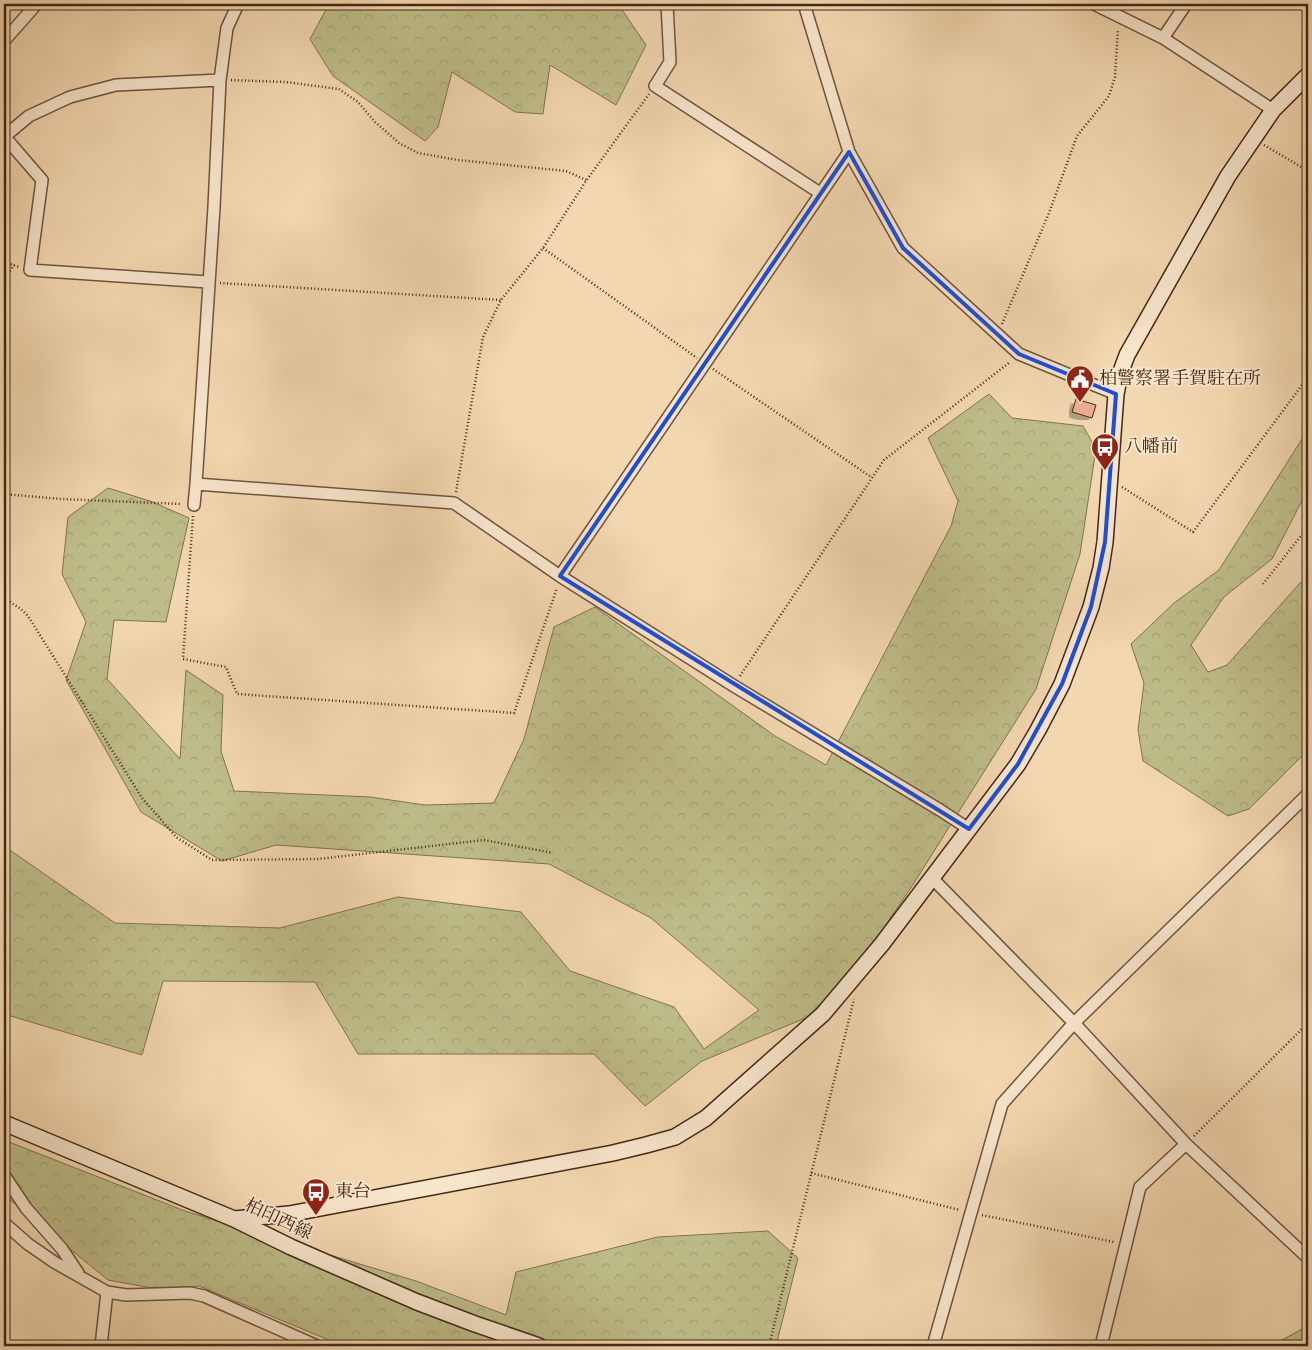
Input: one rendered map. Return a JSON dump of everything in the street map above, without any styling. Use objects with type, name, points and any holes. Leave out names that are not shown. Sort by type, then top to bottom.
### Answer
[{"type":"street","points":[[4,41],[32,8],[32,4]]},
{"type":"street","points":[[194,505],[214,207],[220,80],[227,28],[238,4]]},
{"type":"street","points":[[667,4],[670,62],[655,86],[820,193]]},
{"type":"street","points":[[804,4],[850,152],[903,248],[1019,354],[1116,394]]},
{"type":"street","points":[[1094,4],[1163,38],[1273,110]]},
{"type":"street","points":[[1163,38],[1186,4]]},
{"type":"street","points":[[234,1219],[289,1214],[612,1153],[674,1136],[706,1118],[823,1014],[882,944],[1018,764],[1062,684],[1091,607],[1101,568],[1105,542],[1116,394],[1122,368],[1137,335],[1228,176],[1273,110],[1308,75]]},
{"type":"street","points":[[208,282],[30,270],[42,180],[4,136],[29,116],[70,97],[116,85],[220,80]]},
{"type":"street","points":[[560,576],[820,193],[850,152]]},
{"type":"street","points":[[196,484],[454,503],[560,576],[734,686],[969,829]]},
{"type":"street","points":[[934,1346],[1002,1104],[1074,1023],[1308,794]]},
{"type":"street","points":[[932,878],[1074,1023],[1186,1144],[1308,1258]]},
{"type":"street","name":"柏印西線","points":[[4,1123],[234,1219],[291,1247],[417,1302],[539,1346]]},
{"type":"street","points":[[1100,1346],[1140,1188],[1186,1144]]},
{"type":"street","points":[[4,1175],[26,1208],[62,1250],[78,1274]]},
{"type":"street","points":[[4,1223],[28,1244],[54,1262],[107,1292],[126,1295],[190,1293],[204,1296],[317,1346]]},
{"type":"street","points":[[101,1346],[107,1292]]},
{"type":"path","points":[[998,335],[1077,136],[1110,96],[1115,77],[1119,17]]},
{"type":"path","points":[[220,80],[286,82],[339,89],[358,102],[375,122],[399,143],[418,153],[458,160],[566,171],[586,181]]},
{"type":"path","points":[[454,503],[483,338],[501,300],[543,248],[586,181],[655,86]]},
{"type":"path","points":[[1253,139],[1308,170]]},
{"type":"path","points":[[4,262],[30,270]]},
{"type":"path","points":[[4,280],[14,265]]},
{"type":"path","points":[[208,282],[501,300]]},
{"type":"path","points":[[734,686],[884,460],[1019,354]]},
{"type":"path","points":[[1110,480],[1193,532],[1308,377]]},
{"type":"path","points":[[4,494],[61,499],[194,505],[183,659],[226,666],[237,694],[514,713],[560,576]]},
{"type":"path","points":[[1263,584],[1308,527]]},
{"type":"path","points":[[4,598],[28,616],[142,798],[176,837],[212,860],[318,859],[484,840],[553,853]]},
{"type":"path","points":[[769,1346],[856,992],[853,980]]},
{"type":"path","points":[[1186,1144],[1308,1023]]},
{"type":"highlighted area","points":[[849,152],[903,248],[1019,354],[1116,394],[1105,542],[1091,607],[1062,684],[1018,764],[969,829],[560,576]]},
{"type":"green space","points":[[329,4],[618,4],[646,45],[616,105],[550,65],[543,114],[515,112],[452,72],[438,127],[425,141],[333,76],[310,39]]},
{"type":"green space","points":[[989,394],[1012,418],[1083,426],[1096,449],[1080,554],[1036,689],[914,883],[863,959],[808,1017],[702,1061],[645,1106],[594,1054],[358,1054],[315,982],[163,981],[142,1055],[4,1014],[4,846],[115,923],[280,928],[398,897],[521,912],[570,971],[674,1007],[704,1049],[759,1010],[651,918],[549,864],[276,845],[222,861],[141,812],[66,680],[86,622],[62,574],[68,517],[108,488],[150,501],[189,518],[166,622],[114,620],[107,679],[180,759],[186,670],[223,695],[221,751],[234,791],[370,797],[425,805],[494,803],[524,739],[554,627],[595,607],[775,736],[826,765],[951,526],[958,501],[928,438]]},
{"type":"green space","points":[[1308,421],[1308,489],[1272,559],[1224,597],[1191,645],[1208,672],[1227,665],[1300,583],[1308,579],[1308,750],[1249,809],[1228,816],[1143,761],[1138,730],[1144,683],[1131,644],[1174,603],[1219,570],[1302,439]]},
{"type":"green space","points":[[4,1140],[185,1211],[416,1281],[506,1315],[516,1272],[658,1237],[768,1231],[798,1258],[776,1346],[343,1346],[199,1286],[163,1290],[108,1280],[4,1195]]},
{"type":"green space","points":[[1308,1326],[1308,1346],[1276,1346],[1280,1341]]},
{"type":"building","points":[[1076,399],[1096,405],[1092,418],[1072,412]]},
{"type":"place","name":"柏警察署手賀駐在所","points":[[1080,403]]},
{"type":"place","name":"八幡前","points":[[1105,471]]},
{"type":"place","name":"東台","points":[[316,1216]]}]
